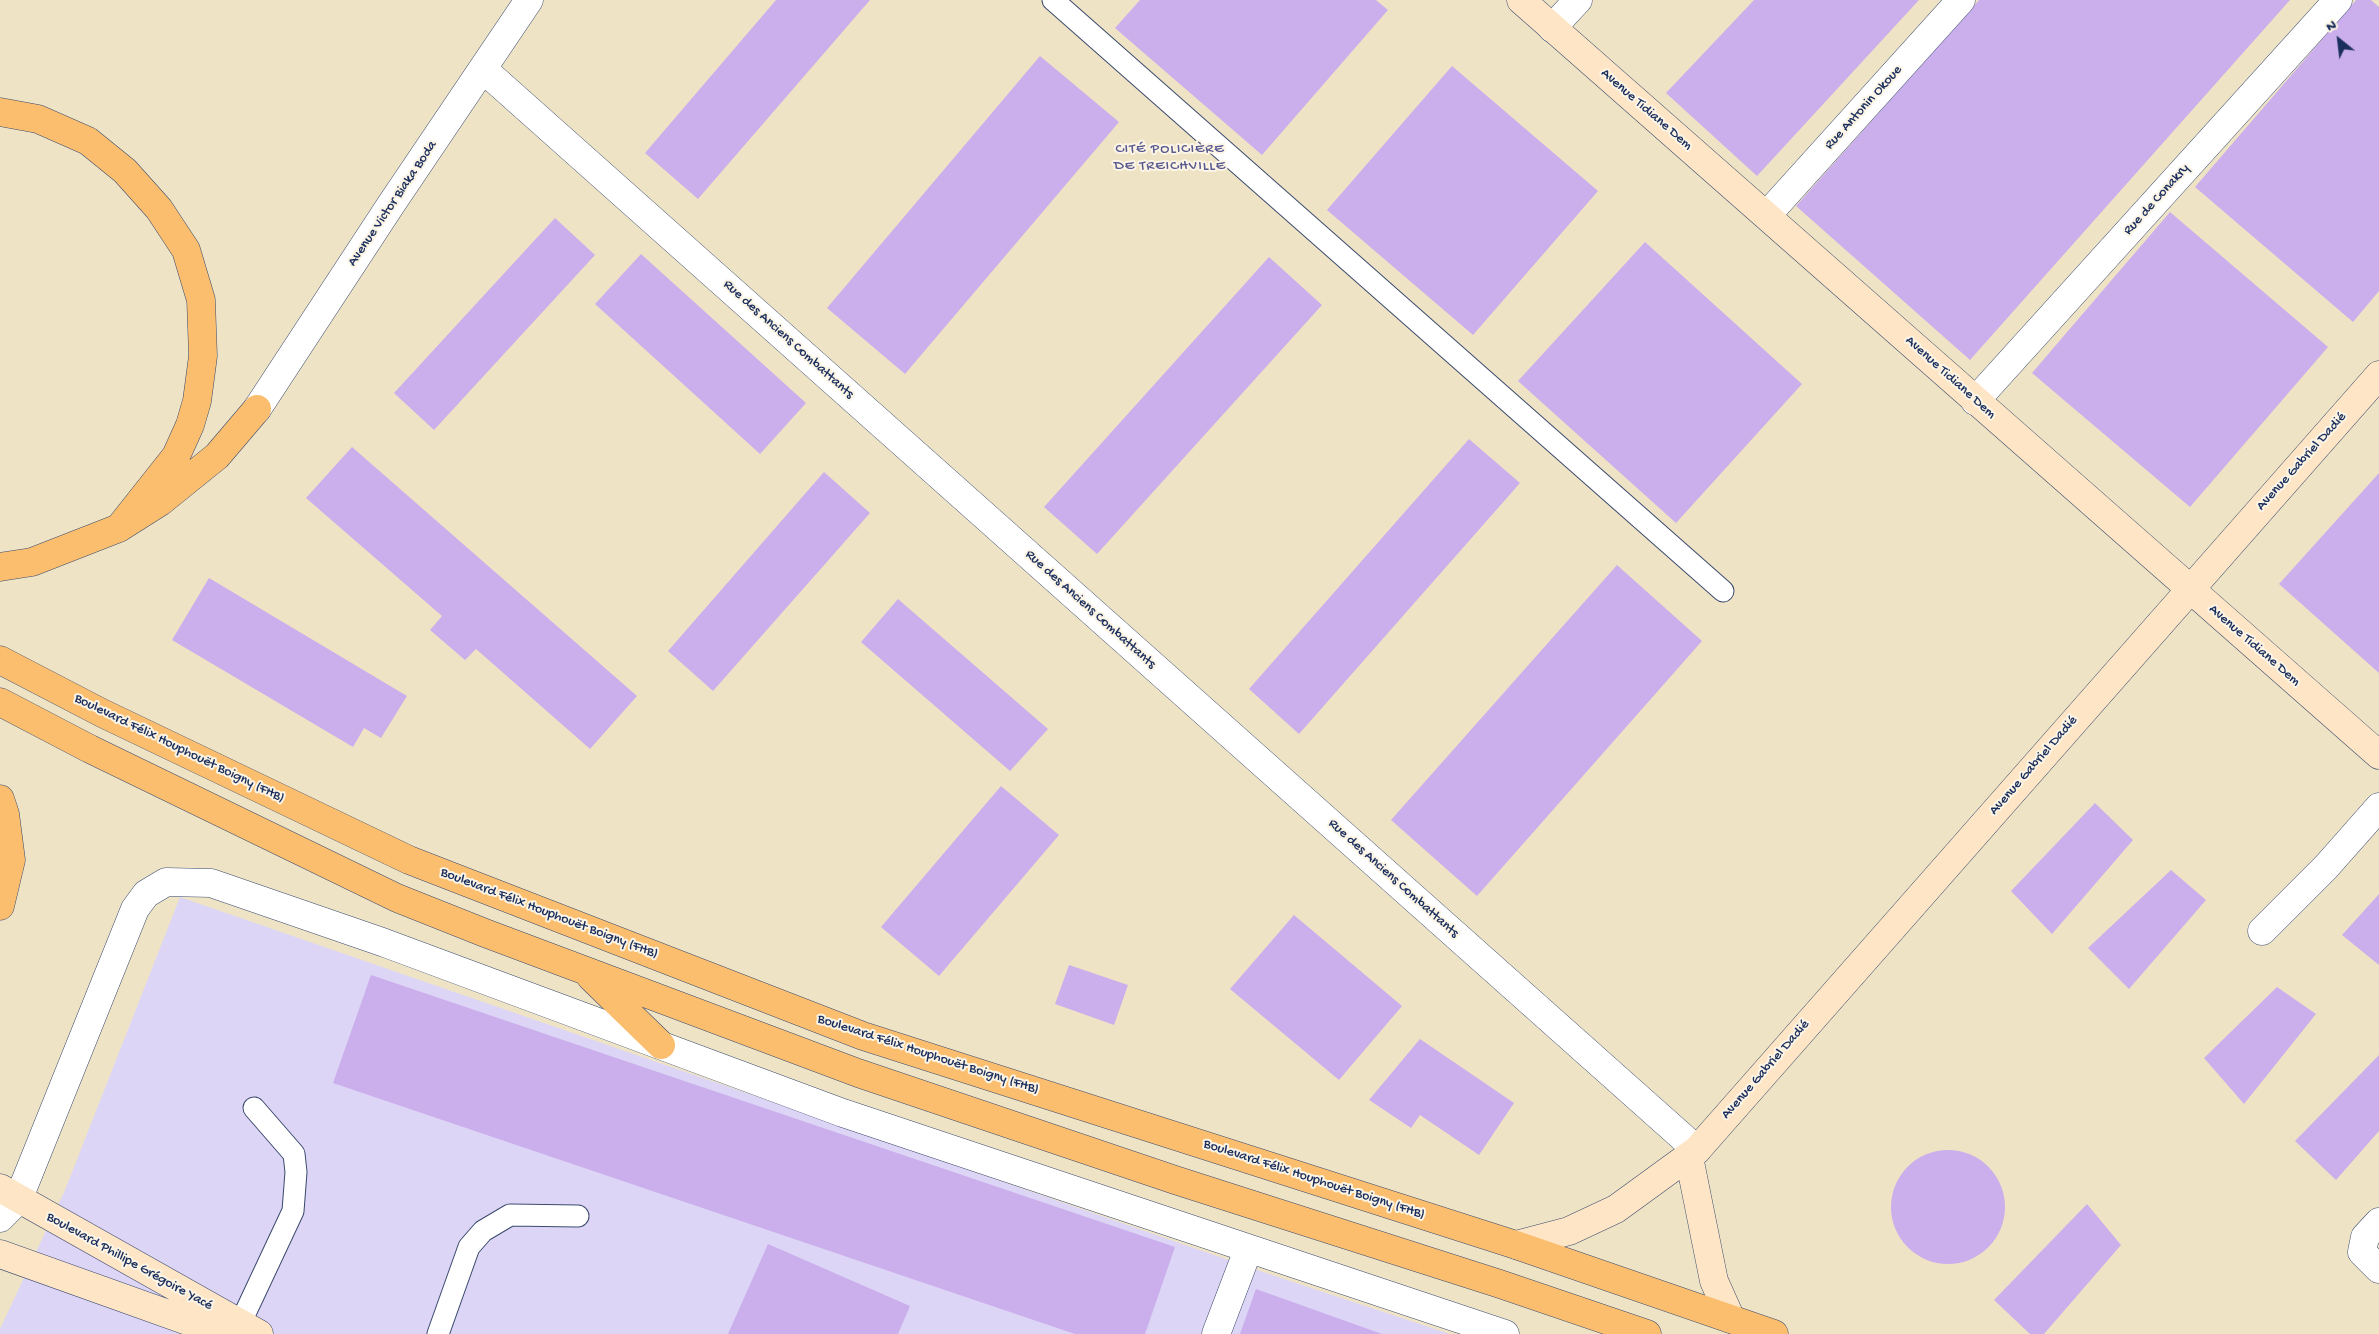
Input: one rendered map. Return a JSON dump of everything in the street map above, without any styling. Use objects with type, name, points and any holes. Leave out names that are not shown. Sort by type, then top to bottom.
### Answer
[{"type":"main road","points":[[0,112],[38,119],[88,141],[125,171],[159,209],[186,250],[201,300],[204,356],[198,401],[190,425],[176,456],[120,528]]},
{"type":"main road","points":[[0,567],[32,562],[120,528],[160,502],[217,456],[258,409]]},
{"type":"main road","name":"Boulevard Félix Houphouët Boigny (FHB)","points":[[0,660],[102,713],[409,860],[845,1029],[1516,1245],[1774,1334]]},
{"type":"main road","points":[[0,702],[90,749],[397,898],[485,934],[858,1074],[1147,1171],[1647,1334]]},
{"type":"main road","points":[[0,799],[5,814],[10,860],[0,906]]},
{"type":"main road","points":[[582,969],[661,1045]]},
{"type":"street","name":"Avenue Victor Biaka Boda","points":[[258,409],[390,206],[484,70],[529,0]]},
{"type":"street","name":"Avenue Tidiane Dem","points":[[1521,0],[2379,755]]},
{"type":"street","points":[[1552,28],[1578,0]]},
{"type":"street","name":"Rue Antonin Okoue","points":[[1766,215],[1961,0]]},
{"type":"street","name":"Rue de Conakry","points":[[1975,401],[2338,0]]},
{"type":"street","name":"Rue des Anciens Combattants","points":[[484,70],[1693,1153]]},
{"type":"street","name":"Avenue Gabriel Dadié","points":[[1516,1245],[1569,1231],[1616,1209],[1693,1153],[2379,375]]},
{"type":"street","points":[[2262,931],[2326,868],[2379,807]]},
{"type":"street","points":[[6,1202],[135,910],[146,894],[166,882],[211,883],[385,943],[844,1113],[1248,1250],[1505,1334]]},
{"type":"street","points":[[1693,1153],[1714,1281],[1731,1319]]},
{"type":"street","name":"Boulevard Phillipe Grégoire Yacé","points":[[6,1202],[241,1331]]},
{"type":"street","points":[[2379,1222],[2365,1237],[2362,1252],[2379,1269]]},
{"type":"street","points":[[1216,1334],[1248,1250]]},
{"type":"street","name":"Boulevard Phillipe Grégoire Yacé","points":[[0,1254],[241,1331]]},
{"type":"lane","points":[[1054,0],[1723,591]]},
{"type":"lane","points":[[241,1331],[292,1211],[296,1172],[294,1154],[254,1108]]},
{"type":"lane","points":[[438,1334],[469,1247],[483,1231],[510,1215],[578,1216]]},
{"type":"shaded area","points":[[180,897],[1272,1275],[1450,1334],[0,1334],[0,1329],[65,1190]]},
{"type":"building","points":[[776,0],[870,0],[698,199],[645,153]]},
{"type":"building","points":[[1140,0],[1376,0],[1388,10],[1262,155],[1115,28]]},
{"type":"building","points":[[1754,0],[1919,0],[1757,176],[1666,93]]},
{"type":"building","points":[[1979,0],[2290,0],[1970,360],[1796,206]]},
{"type":"building","points":[[2356,0],[2371,0],[2379,7],[2379,291],[2353,322],[2195,187]]},
{"type":"building","points":[[1040,56],[1119,122],[905,374],[827,308]]},
{"type":"building","points":[[1452,66],[1598,191],[1473,335],[1327,210]]},
{"type":"building","points":[[2170,212],[2328,347],[2190,507],[2032,373]]},
{"type":"building","points":[[555,218],[595,255],[434,430],[394,393]]},
{"type":"building","points":[[1645,242],[1802,384],[1676,523],[1518,381]]},
{"type":"building","points":[[641,254],[806,403],[760,454],[595,304]]},
{"type":"building","points":[[1269,257],[1322,305],[1097,554],[1044,507]]},
{"type":"building","points":[[1469,439],[1520,483],[1299,734],[1249,689]]},
{"type":"building","points":[[352,447],[637,696],[590,749],[476,649],[465,660],[430,630],[442,616],[306,498]]},
{"type":"building","points":[[824,472],[870,513],[713,691],[668,651]]},
{"type":"building","points":[[2379,473],[2379,673],[2279,584]]},
{"type":"building","points":[[1617,565],[1702,641],[1477,896],[1391,820]]},
{"type":"building","points":[[209,578],[407,696],[381,738],[364,728],[353,747],[172,640]]},
{"type":"building","points":[[898,599],[1048,729],[1010,771],[861,642]]},
{"type":"building","points":[[1001,786],[1059,835],[939,976],[881,927]]},
{"type":"building","points":[[2095,803],[2133,840],[2052,934],[2011,891]]},
{"type":"building","points":[[2171,870],[2206,900],[2129,989],[2088,948]]},
{"type":"building","points":[[2379,894],[2379,965],[2342,935]]},
{"type":"building","points":[[1294,915],[1402,1006],[1339,1080],[1230,989]]},
{"type":"building","points":[[1069,965],[1128,985],[1114,1025],[1055,1004]]},
{"type":"building","points":[[371,975],[1175,1247],[1145,1334],[1075,1334],[333,1083]]},
{"type":"building","points":[[2277,987],[2316,1014],[2244,1104],[2204,1058]]},
{"type":"building","points":[[1420,1039],[1514,1103],[1479,1155],[1420,1115],[1411,1128],[1369,1100]]},
{"type":"building","points":[[2379,1055],[2379,1131],[2336,1180],[2295,1141]]},
{"type":"building","points":[[1948,1150],[1970,1154],[1988,1167],[2001,1185],[2005,1207],[2001,1229],[1988,1247],[1970,1260],[1948,1264],[1926,1260],[1908,1247],[1895,1229],[1891,1207],[1895,1185],[1908,1167],[1926,1154]]},
{"type":"building","points":[[2087,1204],[2121,1245],[2044,1334],[2030,1334],[1994,1300]]},
{"type":"building","points":[[768,1244],[910,1306],[898,1334],[728,1334]]},
{"type":"building","points":[[1256,1289],[1382,1334],[1240,1334]]},
{"type":"district","name":"CITÉ POLICIÈRE DE TREICHVILLE","points":[[1170,158]]}]
